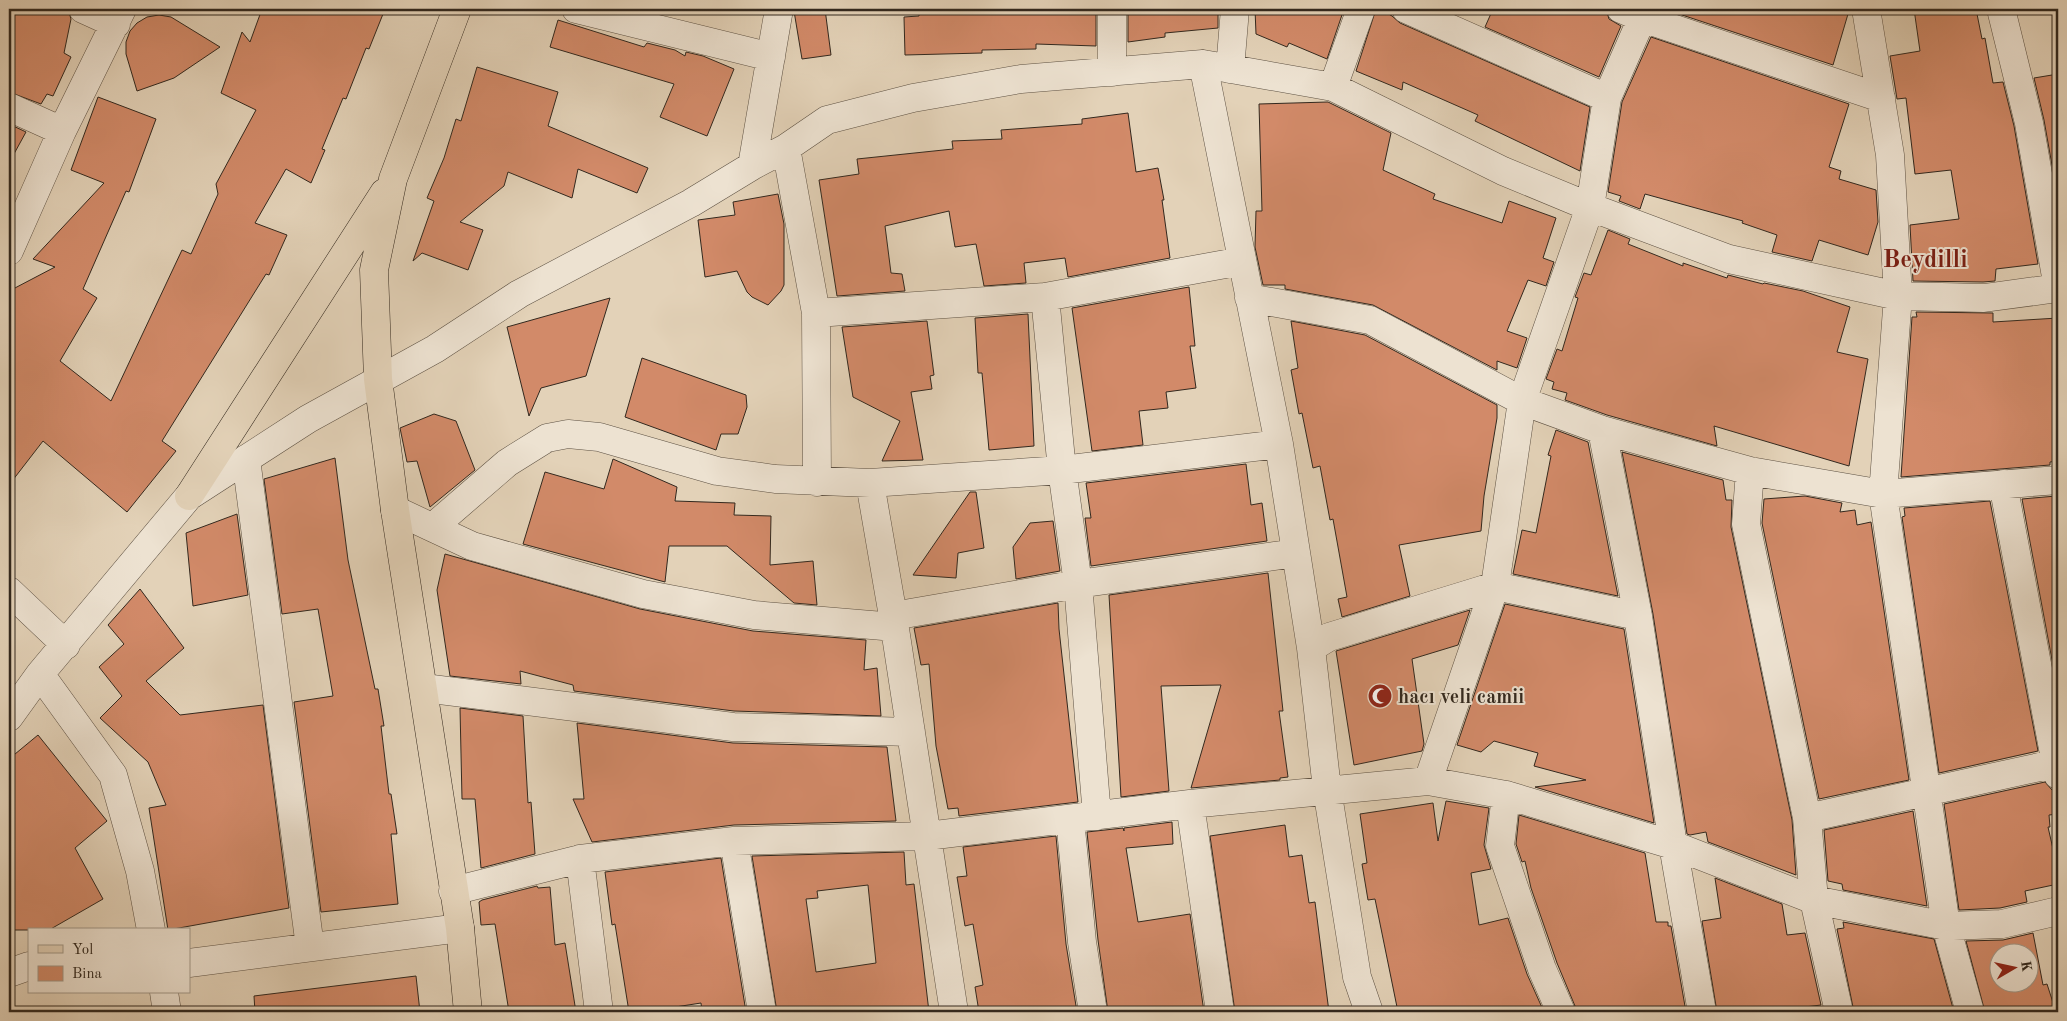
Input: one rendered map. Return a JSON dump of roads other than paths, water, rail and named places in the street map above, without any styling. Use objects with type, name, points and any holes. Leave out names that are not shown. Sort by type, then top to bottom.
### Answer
[{"type":"main road","points":[[457,9],[393,179],[374,270],[378,379],[395,510],[460,928],[468,1012]]},
{"type":"main road","points":[[189,496],[393,179]]},
{"type":"street","points":[[9,250],[62,131],[119,16],[83,9]]},
{"type":"street","points":[[576,9],[771,57]]},
{"type":"street","points":[[752,166],[778,9]]},
{"type":"street","points":[[1112,9],[1112,72]]},
{"type":"street","points":[[1230,68],[1235,9]]},
{"type":"street","points":[[1333,87],[1361,9]]},
{"type":"street","points":[[1406,9],[1607,98]]},
{"type":"street","points":[[1866,9],[1890,155],[1898,296],[1883,494],[1946,926],[1970,1012]]},
{"type":"street","points":[[9,717],[40,674],[189,496],[308,418],[435,348],[520,294],[691,203],[786,148],[827,120],[913,98],[1021,79],[1203,64],[1230,68],[1333,87],[1503,171],[1590,207],[1730,259],[1898,296],[1984,298],[2058,288],[2029,123],[2001,9]]},
{"type":"street","points":[[1428,781],[1495,586],[1522,401],[1590,207],[1607,98],[1636,12],[1881,98]]},
{"type":"street","points":[[1203,64],[1279,444],[1311,648],[1327,789],[1357,978],[1369,1012]]},
{"type":"street","points":[[9,107],[62,131]]},
{"type":"street","points":[[786,148],[816,313],[817,482]]},
{"type":"street","points":[[816,313],[1045,297],[1242,261]]},
{"type":"street","points":[[1045,297],[1062,470],[1078,584],[1097,816]]},
{"type":"street","points":[[1249,298],[1370,320],[1522,401],[1602,430],[1750,471],[1883,494],[2058,480]]},
{"type":"street","points":[[1602,430],[1638,616],[1673,846],[1702,1012]]},
{"type":"street","points":[[432,527],[507,463],[547,438],[568,434],[599,437],[717,471],[775,479],[870,484],[1062,470],[1279,444]]},
{"type":"street","points":[[246,459],[310,947]]},
{"type":"street","points":[[1750,471],[1746,524],[1807,818],[1814,900],[1839,1012]]},
{"type":"street","points":[[870,484],[894,621],[954,1012]]},
{"type":"street","points":[[1807,818],[1927,792],[2058,767],[2003,484]]},
{"type":"street","points":[[395,510],[472,546],[643,594],[754,615],[894,621],[1078,584],[1296,553]]},
{"type":"street","points":[[1311,648],[1329,637],[1495,586],[1638,616]]},
{"type":"street","points":[[9,591],[66,645]]},
{"type":"street","points":[[40,674],[112,775],[140,872],[152,928]]},
{"type":"street","points":[[424,688],[733,727],[911,732]]},
{"type":"street","points":[[454,891],[580,859],[734,842],[927,836],[1190,804],[1327,789],[1428,781],[1506,795],[1673,846],[1814,900],[1946,926],[2002,924],[2058,911]]},
{"type":"street","points":[[1506,795],[1500,846],[1542,970],[1561,1012]]},
{"type":"street","points":[[1190,804],[1220,1012]]},
{"type":"street","points":[[1070,819],[1082,942],[1092,1012]]},
{"type":"street","points":[[734,842],[762,1012]]},
{"type":"street","points":[[580,859],[599,1012]]},
{"type":"street","points":[[190,963],[460,928]]},
{"type":"street","points":[[9,973],[28,966]]},
{"type":"street","points":[[164,994],[167,1012]]},
{"type":"place","name":"hacı veli camii","points":[[1380,696]]},
{"type":"district","name":"Beydilli","points":[[1925,258]]}]
